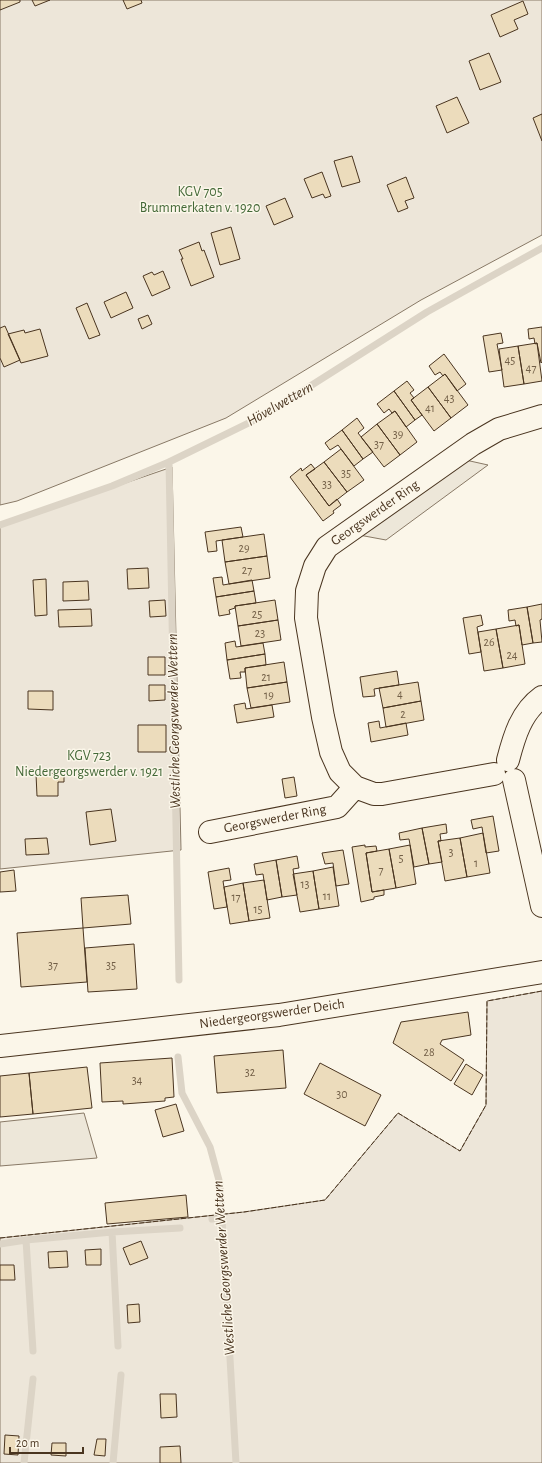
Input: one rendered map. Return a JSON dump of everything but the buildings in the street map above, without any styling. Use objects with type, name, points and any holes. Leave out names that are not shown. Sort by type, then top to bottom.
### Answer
[{"type":"street","name":"Georgswerder Ring","points":[[505,771],[382,794],[374,794],[355,787],[340,772],[331,752],[323,717],[306,618],[307,591],[315,566],[327,547],[473,444],[499,429],[542,416]]},
{"type":"street","points":[[542,697],[528,709],[514,737],[505,771],[542,906]]},
{"type":"street","name":"Georgswerder Ring","points":[[210,832],[337,806],[355,787]]},
{"type":"street","name":"Niedergeorgswerder Deich","points":[[0,1046],[278,1015],[542,972]]},
{"type":"green space","name":"KGV 705 Brummerkaten v. 1920","points":[[0,0],[542,0],[542,235],[421,300],[226,418],[17,501],[0,505]]},
{"type":"green space","name":"KGV 723 Niedergeorgswerder v. 1921","points":[[172,467],[181,850],[0,869],[0,526]]},
{"type":"green space","points":[[542,991],[542,1463],[0,1463],[0,1238],[244,1212],[325,1200],[398,1113],[460,1151],[486,1105],[487,1001]]},
{"type":"shaded area","points":[[461,459],[488,465],[386,540],[359,535]]},
{"type":"shaded area","points":[[84,1113],[97,1158],[0,1166],[0,1122]]},
{"type":"waterway","name":"Hövelwettern","points":[[0,525],[112,486],[169,462],[263,416],[427,312],[542,248]]},
{"type":"waterway","name":"Westliche Georgswerder Wettern","points":[[169,462],[179,980]]},
{"type":"waterway","name":"Westliche Georgswerder Wettern","points":[[178,1057],[182,1093],[210,1147],[220,1184],[236,1463]]},
{"type":"waterway","points":[[212,1219],[223,1217]]},
{"type":"waterway","points":[[118,1346],[112,1232],[180,1228]]},
{"type":"waterway","points":[[33,1351],[26,1240],[112,1232]]},
{"type":"waterway","points":[[0,1244],[26,1240]]},
{"type":"waterway","points":[[113,1463],[121,1375]]},
{"type":"waterway","points":[[24,1463],[33,1379]]},
{"type":"fence","points":[[0,1238],[244,1212],[325,1200],[398,1113],[460,1151],[486,1105],[487,1001],[542,991]]}]
